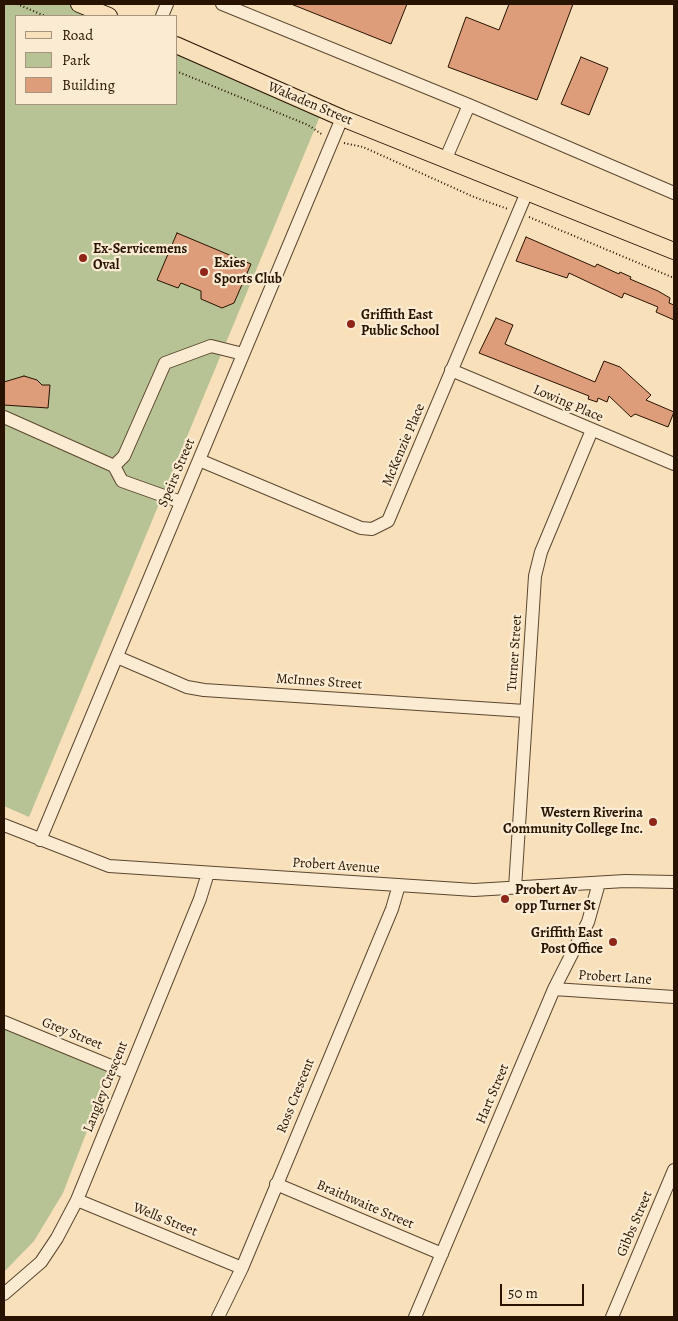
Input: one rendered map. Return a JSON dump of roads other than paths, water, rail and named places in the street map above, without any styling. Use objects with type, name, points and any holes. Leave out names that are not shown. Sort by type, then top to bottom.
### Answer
[{"type":"main road","points":[[79,4],[106,15]]},
{"type":"main road","name":"Wakaden Street","points":[[178,45],[342,118],[446,158],[674,251]]},
{"type":"street","points":[[222,4],[469,105],[674,193]]},
{"type":"street","points":[[446,158],[469,105]]},
{"type":"street","name":"Speirs Street","points":[[40,840],[342,118]]},
{"type":"street","name":"McKenzie Place","points":[[199,460],[361,528],[372,529],[380,527],[388,521],[527,192]]},
{"type":"street","points":[[114,466],[124,456],[165,363],[211,346],[243,354]]},
{"type":"street","name":"Lowing Place","points":[[451,370],[674,464]]},
{"type":"street","points":[[4,417],[114,466],[122,481],[182,502]]},
{"type":"street","name":"Turner Street","points":[[514,888],[536,576],[541,552],[592,430]]},
{"type":"street","name":"McInnes Street","points":[[117,657],[187,686],[204,690],[525,711]]},
{"type":"street","name":"Probert Avenue","points":[[4,825],[110,866],[474,890],[599,883],[674,882]]},
{"type":"street","name":"Langley Crescent","points":[[4,1294],[41,1262],[57,1238],[77,1200],[200,899],[208,873]]},
{"type":"street","name":"Hart Street","points":[[415,1317],[554,989],[588,922],[599,883]]},
{"type":"street","name":"Ross Crescent","points":[[218,1317],[242,1268],[392,909],[399,885]]},
{"type":"street","name":"Probert Lane","points":[[554,989],[674,997]]},
{"type":"street","name":"Grey Street","points":[[4,1022],[128,1073]]},
{"type":"street","name":"Gibbs Street","points":[[612,1317],[674,1170]]},
{"type":"street","name":"Braithwaite Street","points":[[276,1184],[442,1254]]},
{"type":"street","name":"Wells Street","points":[[77,1200],[242,1268]]},
{"type":"place","name":"Ex-Servicemens Oval","points":[[83,258]]},
{"type":"place","name":"Exies Sports Club","points":[[204,272]]},
{"type":"place","name":"Griffith East Public School","points":[[351,324]]},
{"type":"place","name":"Western Riverina Community College Inc.","points":[[653,822]]},
{"type":"place","name":"Probert Av opp Turner St","points":[[505,899]]},
{"type":"place","name":"Griffith East Post Office","points":[[613,942]]}]
